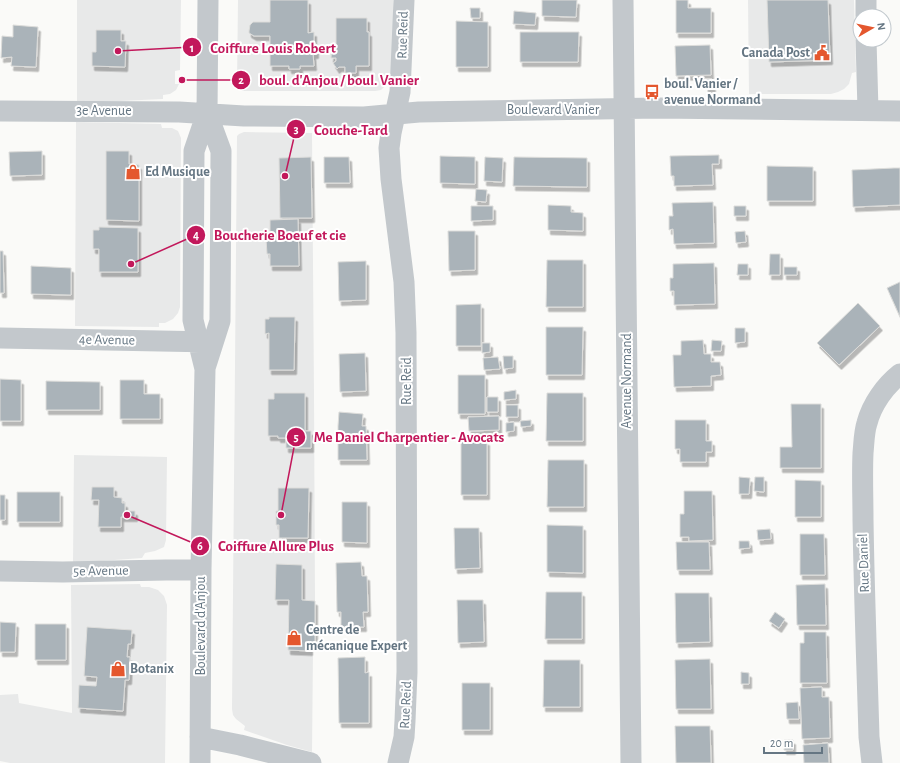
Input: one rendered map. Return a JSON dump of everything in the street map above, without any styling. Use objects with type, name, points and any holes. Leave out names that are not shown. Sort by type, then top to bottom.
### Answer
[{"type":"street","name":"Boulevard d'Anjou","points":[[206,342],[193,320],[194,151],[207,113],[208,0]]},
{"type":"street","name":"Rue Reid","points":[[398,763],[404,737],[407,701],[408,601],[406,332],[404,282],[391,179],[389,148],[400,92],[404,0]]},
{"type":"street","name":"Avenue Normand","points":[[623,0],[631,763]]},
{"type":"street","points":[[866,48],[868,110]]},
{"type":"street","name":"Boulevard Vanier","points":[[207,113],[244,116],[364,117],[435,111],[658,108],[900,111]]},
{"type":"street","name":"3e Avenue","points":[[0,111],[207,113]]},
{"type":"street","name":"Boulevard d'Anjou","points":[[200,763],[201,570],[205,369],[206,342],[220,321],[222,151],[207,113]]},
{"type":"street","name":"4e Avenue","points":[[0,338],[206,342]]},
{"type":"street","name":"Rue Daniel","points":[[872,763],[869,730],[863,526],[864,436],[870,412],[876,401],[884,389],[900,374]]},
{"type":"street","name":"5e Avenue","points":[[0,571],[63,572],[201,570]]},
{"type":"street","points":[[200,737],[240,745],[311,763]]},
{"type":"shaded area","points":[[77,0],[181,0],[180,70],[175,71],[175,84],[179,84],[176,90],[170,94],[163,95],[163,99],[77,103]]},
{"type":"shaded area","points":[[238,0],[393,0],[394,74],[388,74],[386,85],[381,90],[375,91],[242,91],[237,84]]},
{"type":"shaded area","points":[[748,0],[854,0],[854,8],[852,8],[852,48],[855,48],[856,72],[852,73],[849,84],[844,89],[831,94],[749,94]]},
{"type":"shaded area","points":[[76,122],[161,124],[162,128],[172,128],[178,131],[181,138],[180,307],[178,313],[173,319],[165,323],[159,323],[159,327],[75,326]]},
{"type":"shaded area","points":[[244,132],[312,133],[315,643],[313,651],[312,752],[244,730],[245,726],[236,719],[233,715],[232,709],[237,136]]},
{"type":"shaded area","points":[[74,455],[167,457],[166,540],[164,547],[145,553],[142,558],[73,563]]},
{"type":"shaded area","points":[[140,584],[141,587],[149,587],[158,590],[164,596],[167,605],[165,763],[10,763],[0,761],[0,695],[18,694],[19,703],[72,713],[71,585]]},
{"type":"building","points":[[270,0],[308,0],[308,33],[314,32],[314,44],[316,44],[316,54],[313,54],[314,66],[300,66],[300,69],[289,69],[289,66],[270,66],[270,36],[254,36],[249,33],[249,31],[250,25],[253,22],[270,22]]},
{"type":"building","points":[[542,0],[577,0],[576,17],[542,16]]},
{"type":"building","points":[[676,0],[688,0],[688,8],[711,8],[711,33],[676,33]]},
{"type":"building","points":[[767,0],[828,0],[830,60],[769,62]]},
{"type":"building","points":[[470,8],[480,8],[480,18],[471,18]]},
{"type":"building","points":[[514,11],[536,13],[535,25],[513,24]]},
{"type":"building","points":[[336,18],[367,18],[367,32],[369,32],[369,66],[356,66],[356,73],[345,73],[345,67],[339,67],[337,69],[333,63],[336,61],[336,58],[331,58],[332,46],[336,47]]},
{"type":"building","points":[[456,21],[488,22],[488,67],[456,67]]},
{"type":"building","points":[[13,25],[38,27],[36,67],[11,66],[12,57],[1,58],[2,36],[13,37]]},
{"type":"building","points":[[96,30],[121,30],[121,41],[126,41],[125,67],[92,66],[92,52],[96,52]]},
{"type":"building","points":[[520,32],[579,32],[578,62],[520,62]]},
{"type":"building","points":[[710,45],[711,75],[676,76],[675,46]]},
{"type":"building","points":[[705,79],[712,79],[713,88],[706,88]]},
{"type":"building","points":[[42,151],[42,175],[10,176],[9,152]]},
{"type":"building","points":[[106,151],[129,151],[129,164],[139,165],[139,221],[106,220]]},
{"type":"building","points":[[719,155],[719,164],[712,164],[713,185],[674,186],[674,176],[671,176],[670,156]]},
{"type":"building","points":[[440,156],[475,157],[475,184],[440,183]]},
{"type":"building","points":[[311,157],[312,218],[280,218],[279,158]]},
{"type":"building","points":[[324,157],[349,157],[350,183],[324,183]]},
{"type":"building","points":[[485,157],[503,158],[502,182],[484,181]]},
{"type":"building","points":[[514,157],[587,158],[587,187],[513,186]]},
{"type":"building","points":[[767,166],[813,167],[813,201],[767,201]]},
{"type":"building","points":[[900,168],[900,205],[853,207],[852,170]]},
{"type":"building","points":[[476,189],[487,190],[486,202],[475,201]]},
{"type":"building","points":[[713,202],[714,243],[674,244],[673,229],[669,230],[669,216],[673,216],[672,203]]},
{"type":"building","points":[[548,205],[571,206],[571,212],[583,213],[583,231],[548,230]]},
{"type":"building","points":[[471,206],[493,206],[493,220],[471,221]]},
{"type":"building","points":[[734,206],[746,206],[746,216],[734,216]]},
{"type":"building","points":[[298,219],[299,266],[270,266],[270,254],[267,254],[266,239],[270,239],[270,220]]},
{"type":"building","points":[[99,227],[138,228],[138,272],[99,272],[99,249],[93,249],[93,230],[99,230]]},
{"type":"building","points":[[448,231],[475,231],[475,270],[449,271]]},
{"type":"building","points":[[745,231],[746,242],[736,243],[735,232]]},
{"type":"building","points":[[0,251],[3,251],[4,293],[0,293]]},
{"type":"building","points":[[770,254],[780,254],[780,275],[769,275]]},
{"type":"building","points":[[547,260],[583,260],[583,307],[546,307]]},
{"type":"building","points":[[366,261],[366,300],[339,301],[338,262]]},
{"type":"building","points":[[714,263],[715,304],[674,305],[674,291],[670,291],[670,278],[673,278],[673,264]]},
{"type":"building","points":[[738,264],[748,264],[748,275],[737,275]]},
{"type":"building","points":[[31,266],[71,268],[71,295],[31,294]]},
{"type":"building","points":[[784,267],[797,267],[797,275],[784,275]]},
{"type":"building","points":[[900,282],[900,317],[887,288]]},
{"type":"building","points":[[858,303],[880,326],[839,365],[817,343]]},
{"type":"building","points":[[481,304],[481,346],[456,346],[456,305]]},
{"type":"building","points":[[269,317],[295,317],[294,370],[269,370],[269,333],[265,334],[265,319],[269,319]]},
{"type":"building","points":[[546,327],[583,327],[582,375],[546,375]]},
{"type":"building","points":[[735,328],[745,328],[745,342],[735,343]]},
{"type":"building","points":[[703,340],[704,354],[711,354],[711,362],[720,362],[721,375],[711,376],[711,386],[674,387],[673,355],[681,355],[681,341]]},
{"type":"building","points":[[712,340],[722,341],[721,351],[711,351]]},
{"type":"building","points":[[482,343],[490,343],[490,352],[482,353]]},
{"type":"building","points":[[365,353],[366,391],[340,392],[339,354]]},
{"type":"building","points":[[503,356],[513,356],[513,368],[504,369]]},
{"type":"building","points":[[498,357],[500,369],[484,370],[483,358]]},
{"type":"building","points":[[458,375],[485,375],[485,414],[458,414]]},
{"type":"building","points":[[0,379],[21,380],[21,421],[0,421]]},
{"type":"building","points":[[120,380],[144,380],[144,394],[160,394],[160,419],[120,419]]},
{"type":"building","points":[[46,381],[100,382],[100,410],[46,410]]},
{"type":"building","points":[[516,390],[516,399],[504,400],[504,392]]},
{"type":"building","points":[[274,393],[305,393],[305,431],[311,431],[311,448],[286,448],[286,438],[268,436],[268,399],[274,399]]},
{"type":"building","points":[[547,393],[583,393],[583,441],[546,441]]},
{"type":"building","points":[[487,397],[498,397],[498,412],[487,412]]},
{"type":"building","points":[[791,404],[821,404],[821,468],[780,468],[780,447],[792,447]]},
{"type":"building","points":[[506,405],[518,405],[518,417],[506,417]]},
{"type":"building","points":[[339,412],[363,414],[362,426],[366,426],[367,460],[338,460]]},
{"type":"building","points":[[499,416],[499,430],[469,431],[468,417]]},
{"type":"building","points":[[531,420],[531,426],[521,427],[520,421]]},
{"type":"building","points":[[675,420],[706,420],[706,441],[712,441],[712,452],[706,452],[706,462],[680,462],[680,449],[675,449]]},
{"type":"building","points":[[514,422],[514,431],[506,432],[506,423]]},
{"type":"building","points":[[461,441],[487,441],[487,495],[461,495]]},
{"type":"building","points":[[548,460],[584,460],[584,507],[547,507]]},
{"type":"building","points":[[739,477],[750,478],[749,494],[739,494]]},
{"type":"building","points":[[755,477],[764,477],[764,492],[754,491]]},
{"type":"building","points":[[795,480],[821,481],[821,517],[795,517]]},
{"type":"building","points":[[92,487],[114,487],[114,497],[122,498],[122,503],[125,503],[125,511],[135,511],[135,517],[121,517],[121,527],[98,527],[99,500],[91,500]]},
{"type":"building","points":[[278,488],[309,488],[308,538],[279,538],[279,525],[276,525],[276,511],[278,511]]},
{"type":"building","points":[[684,491],[712,491],[713,540],[689,541],[689,537],[680,537],[680,514],[684,514]]},
{"type":"building","points":[[17,492],[60,492],[60,522],[17,522]]},
{"type":"building","points":[[0,495],[5,495],[5,520],[0,520]]},
{"type":"building","points":[[342,502],[367,502],[367,543],[342,542]]},
{"type":"building","points":[[547,525],[583,526],[583,573],[547,572]]},
{"type":"building","points":[[454,528],[479,528],[480,568],[455,569]]},
{"type":"building","points":[[770,529],[771,539],[758,540],[757,530]]},
{"type":"building","points":[[800,534],[824,534],[825,575],[800,575]]},
{"type":"building","points":[[739,541],[749,541],[750,548],[739,549]]},
{"type":"building","points":[[676,542],[709,542],[710,570],[677,570]]},
{"type":"building","points":[[361,562],[362,576],[367,576],[368,612],[363,612],[364,627],[341,627],[341,612],[337,612],[336,563]]},
{"type":"building","points":[[276,564],[302,565],[302,600],[315,601],[315,643],[310,643],[310,651],[288,650],[289,600],[275,600]]},
{"type":"building","points":[[825,584],[826,625],[797,625],[796,585]]},
{"type":"building","points":[[546,592],[582,592],[582,639],[545,639]]},
{"type":"building","points":[[675,593],[709,593],[710,642],[676,643]]},
{"type":"building","points":[[457,600],[483,600],[484,642],[458,643]]},
{"type":"building","points":[[775,612],[785,619],[779,628],[769,621]]},
{"type":"building","points":[[0,622],[16,623],[15,652],[0,652]]},
{"type":"building","points":[[35,624],[66,624],[66,660],[35,660]]},
{"type":"building","points":[[87,627],[132,630],[131,644],[128,644],[127,657],[130,657],[129,680],[125,680],[123,711],[78,708],[79,685],[96,686],[97,677],[84,676]]},
{"type":"building","points":[[804,632],[826,632],[827,683],[800,683],[800,643],[804,643]]},
{"type":"building","points":[[365,657],[365,673],[369,672],[369,723],[339,723],[338,658]]},
{"type":"building","points":[[710,659],[711,709],[676,709],[675,660]]},
{"type":"building","points":[[544,660],[580,660],[580,707],[543,707]]},
{"type":"building","points":[[741,672],[749,673],[749,684],[741,684]]},
{"type":"building","points":[[462,683],[490,683],[490,730],[462,730]]},
{"type":"building","points":[[822,687],[822,697],[829,697],[830,738],[802,739],[800,688]]},
{"type":"building","points":[[798,702],[799,719],[787,719],[786,703]]},
{"type":"building","points":[[675,726],[710,726],[711,763],[676,763]]},
{"type":"building","points":[[784,740],[793,740],[793,750],[784,750]]},
{"type":"building","points":[[828,743],[829,763],[804,763],[803,745]]},
{"type":"place","name":"Coiffure Louis Robert","points":[[118,51]]},
{"type":"place","name":"Canada Post","points":[[822,53]]},
{"type":"place","name":"boul. d'Anjou / boul. Vanier","points":[[182,80]]},
{"type":"place","name":"boul. Vanier / avenue Normand","points":[[652,92]]},
{"type":"place","name":"Ed Musique","points":[[133,172]]},
{"type":"place","name":"Couche-Tard","points":[[285,176]]},
{"type":"place","name":"Boucherie Boeuf et cie","points":[[131,264]]},
{"type":"place","name":"Coiffure Allure Plus","points":[[127,515]]},
{"type":"place","name":"Me Daniel Charpentier - Avocats","points":[[281,515]]},
{"type":"place","name":"Centre de mécanique Expert","points":[[294,638]]},
{"type":"place","name":"Botanix","points":[[118,669]]}]
